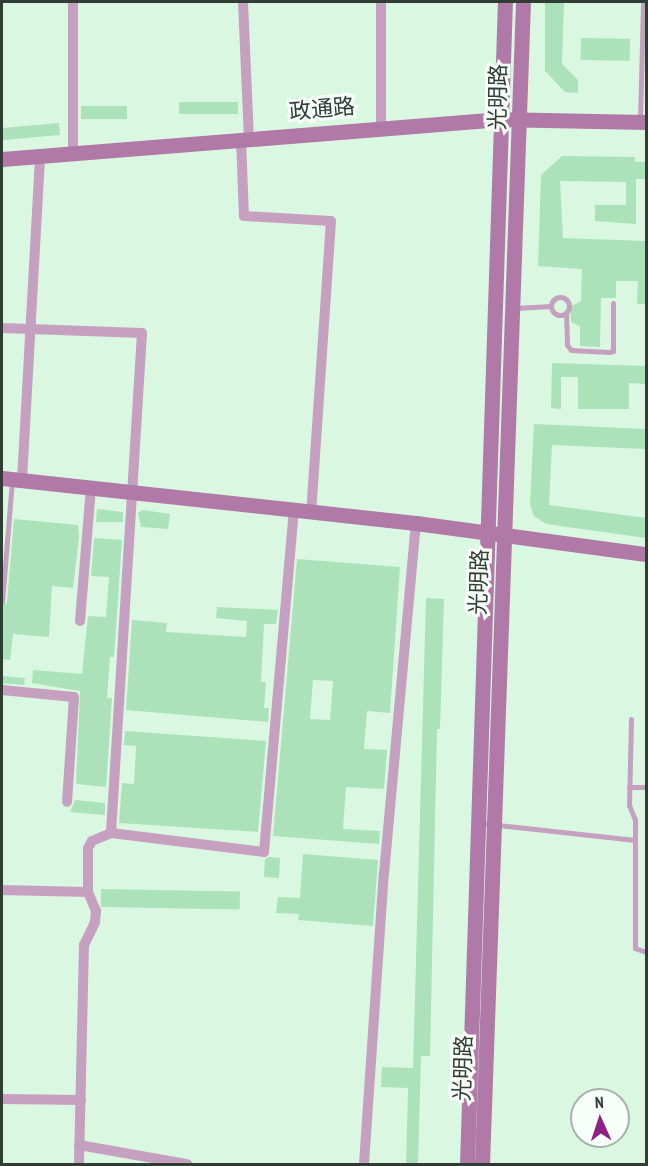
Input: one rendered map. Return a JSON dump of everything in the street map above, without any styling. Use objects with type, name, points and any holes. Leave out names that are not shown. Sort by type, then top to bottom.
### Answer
[{"type":"main road","name":"光明路","points":[[482,1164],[494,824],[495,535],[501,119],[505,2]]},
{"type":"main road","name":"光明路","points":[[467,1164],[477,823],[495,535],[515,308],[523,2]]},
{"type":"main road","name":"政通路","points":[[2,159],[501,119],[644,122]]},
{"type":"main road","points":[[12,479],[416,523],[646,554]]},
{"type":"street","points":[[73,2],[73,153]]},
{"type":"street","points":[[243,2],[244,216],[331,221],[311,513]]},
{"type":"street","points":[[381,2],[381,127]]},
{"type":"street","points":[[12,479],[32,329],[40,156]]},
{"type":"street","points":[[2,328],[142,333],[134,493],[111,833]]},
{"type":"street","points":[[80,621],[91,487]]},
{"type":"street","points":[[79,1164],[84,945],[95,922],[96,911],[88,892],[88,848],[92,841],[111,833],[264,852],[294,510]]},
{"type":"street","points":[[364,1164],[384,874],[416,523]]},
{"type":"street","points":[[2,690],[74,697],[67,802]]},
{"type":"street","points":[[2,890],[88,892]]},
{"type":"street","points":[[2,1099],[81,1100]]},
{"type":"street","points":[[80,1145],[187,1164]]},
{"type":"lane","points":[[643,2],[644,122]]},
{"type":"lane","points":[[551,306],[555,298],[564,298],[569,306],[566,313],[567,345],[571,350],[609,352],[613,351],[613,303]]},
{"type":"lane","points":[[515,308],[551,306]]},
{"type":"lane","points":[[551,306],[555,314],[566,313]]},
{"type":"lane","points":[[2,602],[12,479]]},
{"type":"lane","points":[[631,718],[629,787],[635,840],[635,948],[646,952]]},
{"type":"lane","points":[[629,787],[646,788]]},
{"type":"lane","points":[[477,823],[635,840]]},
{"type":"building","points":[[545,2],[564,2],[562,64],[578,80],[578,93],[565,92],[545,71]]},
{"type":"building","points":[[581,38],[630,39],[630,61],[581,60]]},
{"type":"building","points":[[179,102],[238,102],[238,114],[179,114]]},
{"type":"building","points":[[81,106],[127,106],[127,119],[81,119]]},
{"type":"building","points":[[59,123],[60,135],[3,140],[2,128]]},
{"type":"building","points":[[562,156],[635,157],[635,162],[646,162],[646,179],[636,179],[636,224],[595,221],[595,205],[626,205],[626,182],[560,181],[563,238],[646,241],[646,304],[637,304],[638,281],[616,281],[616,298],[601,298],[600,347],[580,346],[580,326],[571,322],[570,307],[581,301],[582,269],[538,266],[541,175]]},
{"type":"building","points":[[552,363],[646,366],[646,384],[629,383],[629,409],[578,409],[578,377],[561,377],[561,409],[551,408]]},
{"type":"building","points":[[534,424],[646,429],[646,449],[552,445],[549,505],[646,518],[646,538],[546,524],[534,516],[530,504]]},
{"type":"building","points":[[97,509],[123,512],[123,522],[96,522]]},
{"type":"building","points":[[143,510],[170,514],[168,529],[141,527],[138,513]]},
{"type":"building","points":[[14,519],[78,525],[79,537],[73,588],[52,586],[49,637],[13,634],[10,660],[2,659],[2,607],[7,602]]},
{"type":"building","points":[[94,538],[122,540],[114,657],[110,657],[107,698],[112,698],[106,787],[76,784],[80,691],[32,683],[33,670],[82,674],[88,616],[106,617],[109,577],[91,576]]},
{"type":"building","points":[[297,559],[400,567],[390,713],[367,711],[364,749],[387,750],[384,789],[346,787],[343,829],[380,831],[379,844],[273,836]],"holes":[[[313,680],[333,681],[330,720],[310,719]]]},
{"type":"building","points":[[426,598],[444,599],[440,729],[437,729],[430,1056],[421,1056],[418,1164],[406,1164],[408,1088],[381,1087],[382,1067],[413,1068]]},
{"type":"building","points":[[217,607],[278,610],[276,624],[264,624],[261,682],[266,682],[264,708],[269,708],[268,722],[126,710],[132,620],[167,623],[166,632],[246,637],[247,621],[216,618]]},
{"type":"building","points":[[2,676],[25,678],[24,685],[2,683]]},
{"type":"building","points":[[125,731],[266,741],[258,832],[119,823],[122,783],[134,784],[136,746],[124,745]]},
{"type":"building","points":[[75,800],[105,803],[105,815],[70,812]]},
{"type":"building","points":[[303,854],[378,860],[373,926],[298,920],[299,914],[276,913],[278,897],[300,898]]},
{"type":"building","points":[[280,858],[279,878],[264,877],[265,859]]},
{"type":"building","points":[[101,889],[240,891],[240,909],[101,907]]}]
